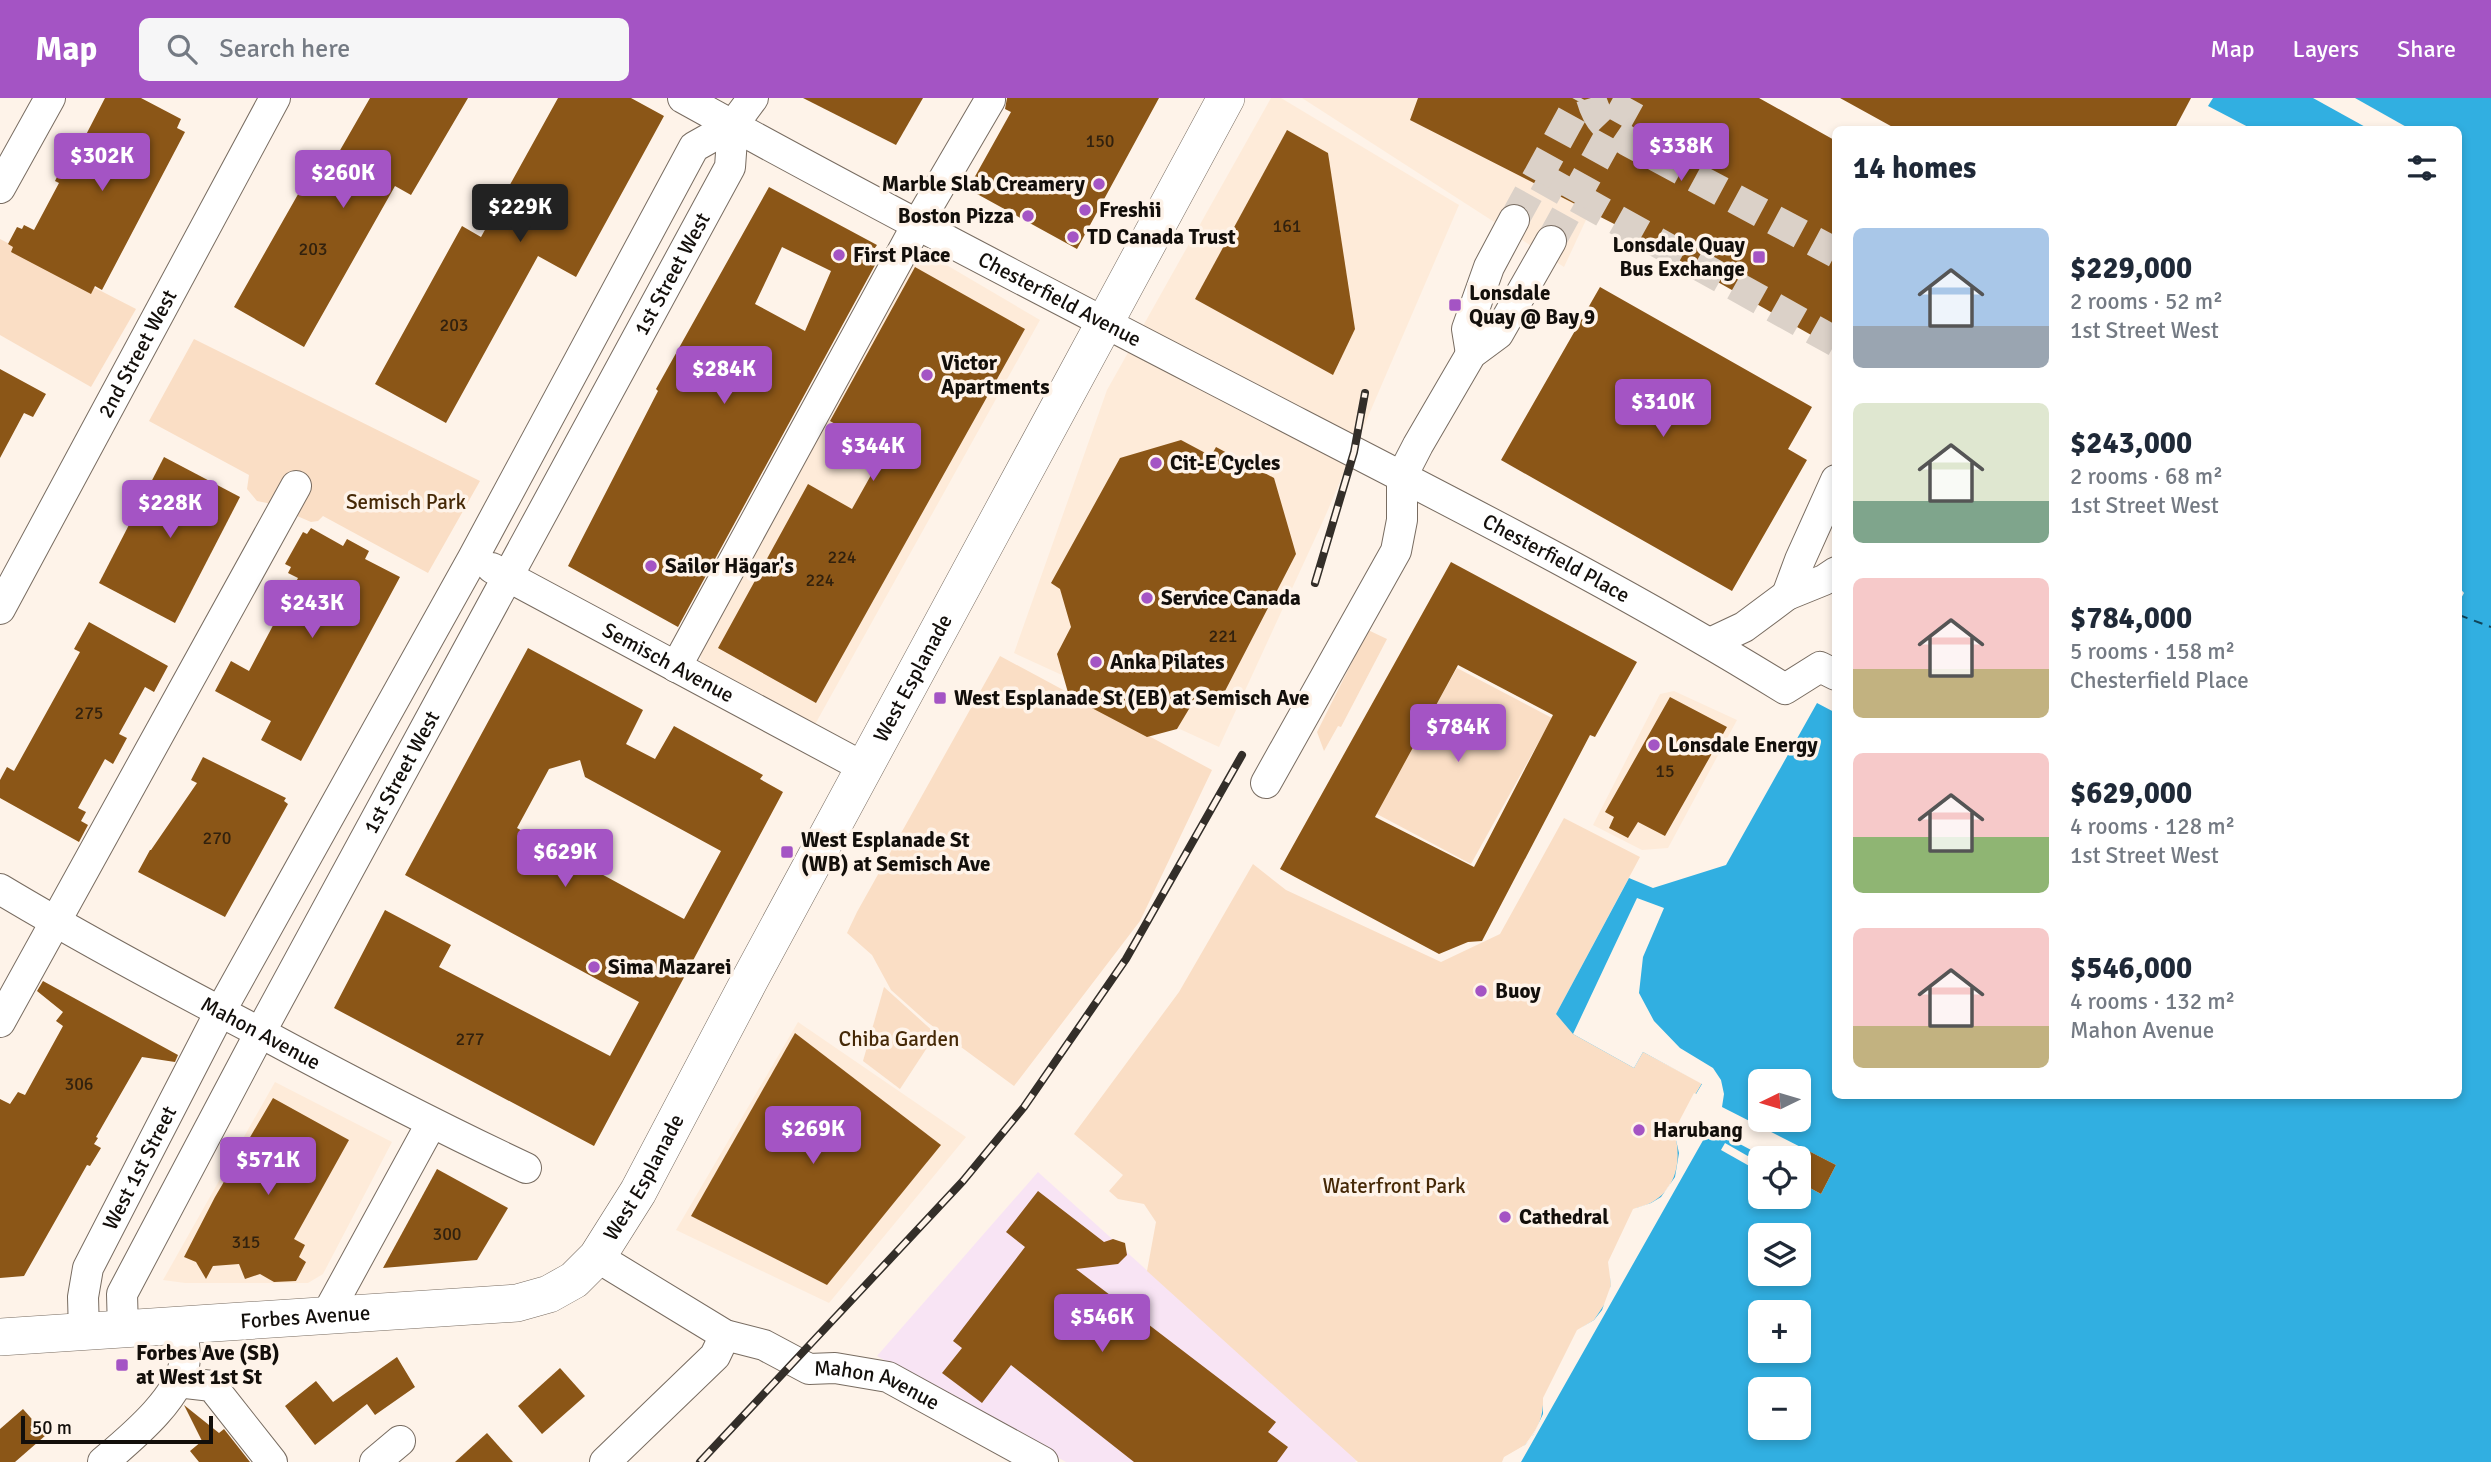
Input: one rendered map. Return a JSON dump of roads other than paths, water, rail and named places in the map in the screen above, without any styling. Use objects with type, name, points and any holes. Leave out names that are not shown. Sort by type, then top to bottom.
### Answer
[{"type":"main road","name":"West Esplanade","points":[[597,1256],[638,1192],[1226,98]]},
{"type":"main road","name":"Forbes Avenue","points":[[0,1337],[517,1303],[549,1294],[575,1280],[597,1256]]},
{"type":"street","points":[[0,188],[50,98]]},
{"type":"street","name":"2nd Street West","points":[[0,609],[275,98]]},
{"type":"street","name":"Chesterfield Avenue","points":[[683,98],[1103,323],[1402,476]]},
{"type":"street","points":[[733,125],[753,98]]},
{"type":"street","points":[[676,667],[917,225],[990,100]]},
{"type":"street","name":"1st Street West","points":[[220,1012],[473,558],[694,147],[733,125]]},
{"type":"street","name":"1st Street West","points":[[123,1330],[122,1294],[260,1032],[730,167],[733,125]]},
{"type":"street","points":[[1471,354],[1467,329],[1489,267],[1514,220]]},
{"type":"street","points":[[1266,783],[1396,551],[1402,520],[1402,476],[1418,444],[1471,354],[1498,334],[1551,242]]},
{"type":"street","name":"Chesterfield Place","points":[[1402,476],[1710,643],[1786,689],[1821,667],[1832,673]]},
{"type":"street","points":[[0,1022],[296,486]]},
{"type":"street","points":[[1787,595],[1832,489]]},
{"type":"street","name":"Semisch Avenue","points":[[473,558],[864,768]]},
{"type":"street","points":[[1710,643],[1744,627],[1787,595],[1832,575]]},
{"type":"street","name":"Mahon Avenue","points":[[0,889],[220,1012],[431,1124],[526,1168]]},
{"type":"street","name":"West 1st Street","points":[[84,1332],[83,1297],[88,1268],[220,1012]]},
{"type":"street","points":[[326,1317],[431,1124]]},
{"type":"street","name":"Mahon Avenue","points":[[597,1256],[725,1335],[764,1345],[808,1369],[835,1368],[888,1377],[1043,1462]]},
{"type":"street","points":[[103,1462],[151,1420],[177,1382],[185,1361],[182,1326]]},
{"type":"street","points":[[605,1462],[715,1356],[725,1335]]},
{"type":"street","points":[[177,1382],[212,1386],[272,1462]]},
{"type":"street","points":[[375,1462],[400,1441]]},
{"type":"water","points":[[2213,98],[2491,98],[2491,1462],[1505,1462],[1527,1443],[1534,1433],[1543,1405],[1583,1327],[1594,1320],[1608,1299],[1611,1285],[1610,1267],[1637,1208],[1660,1197],[1668,1188],[1678,1156],[1674,1131],[1702,1083],[1643,1052],[1634,1068],[1573,1034],[1556,1014],[1629,878],[1653,888],[1726,865],[1817,703],[1832,711],[1832,1099],[2462,1099],[2462,126],[2246,126],[2208,106]]},
{"type":"tunnel","points":[[1514,220],[1581,98]]},
{"type":"tunnel","points":[[1591,98],[1601,119],[1629,142],[1832,251]]},
{"type":"tunnel","points":[[1551,241],[1630,98]]},
{"type":"tunnel","points":[[1538,176],[1832,340]]},
{"type":"railway","points":[[1315,583],[1354,452],[1365,393]]},
{"type":"railway","points":[[700,1462],[963,1181],[1024,1107],[1126,959],[1242,755]]},
{"type":"place","name":"Marble Slab Creamery","points":[[1099,184]]},
{"type":"place","name":"Freshii","points":[[1085,210]]},
{"type":"place","name":"Boston Pizza","points":[[1028,216]]},
{"type":"place","name":"TD Canada Trust","points":[[1073,237]]},
{"type":"place","name":"First Place","points":[[839,255]]},
{"type":"place","name":"Lonsdale Quay Bus Exchange","points":[[1759,257]]},
{"type":"place","name":"Lonsdale Quay @ Bay 9","points":[[1455,305]]},
{"type":"place","name":"Victor Apartments","points":[[927,375]]},
{"type":"place","name":"Cit-E Cycles","points":[[1156,463]]},
{"type":"place","name":"Sailor Hägar's","points":[[651,566]]},
{"type":"place","name":"Service Canada","points":[[1147,598]]},
{"type":"place","name":"Anka Pilates","points":[[1096,662]]},
{"type":"place","name":"West Esplanade St (EB) at Semisch Ave","points":[[940,698]]},
{"type":"place","name":"Lonsdale Energy","points":[[1654,745]]},
{"type":"place","name":"West Esplanade St (WB) at Semisch Ave","points":[[787,852]]},
{"type":"place","name":"Sima Mazarei","points":[[594,967]]},
{"type":"place","name":"Buoy","points":[[1481,991]]},
{"type":"place","name":"Harubang","points":[[1639,1130]]},
{"type":"place","name":"Cathedral","points":[[1505,1217]]},
{"type":"place","name":"Forbes Ave (SB) at West 1st St","points":[[122,1365]]},
{"type":"park label","name":"Semisch Park","points":[[406,502]]},
{"type":"park label","name":"Chiba Garden","points":[[899,1039]]},
{"type":"park label","name":"Waterfront Park","points":[[1394,1186]]}]
